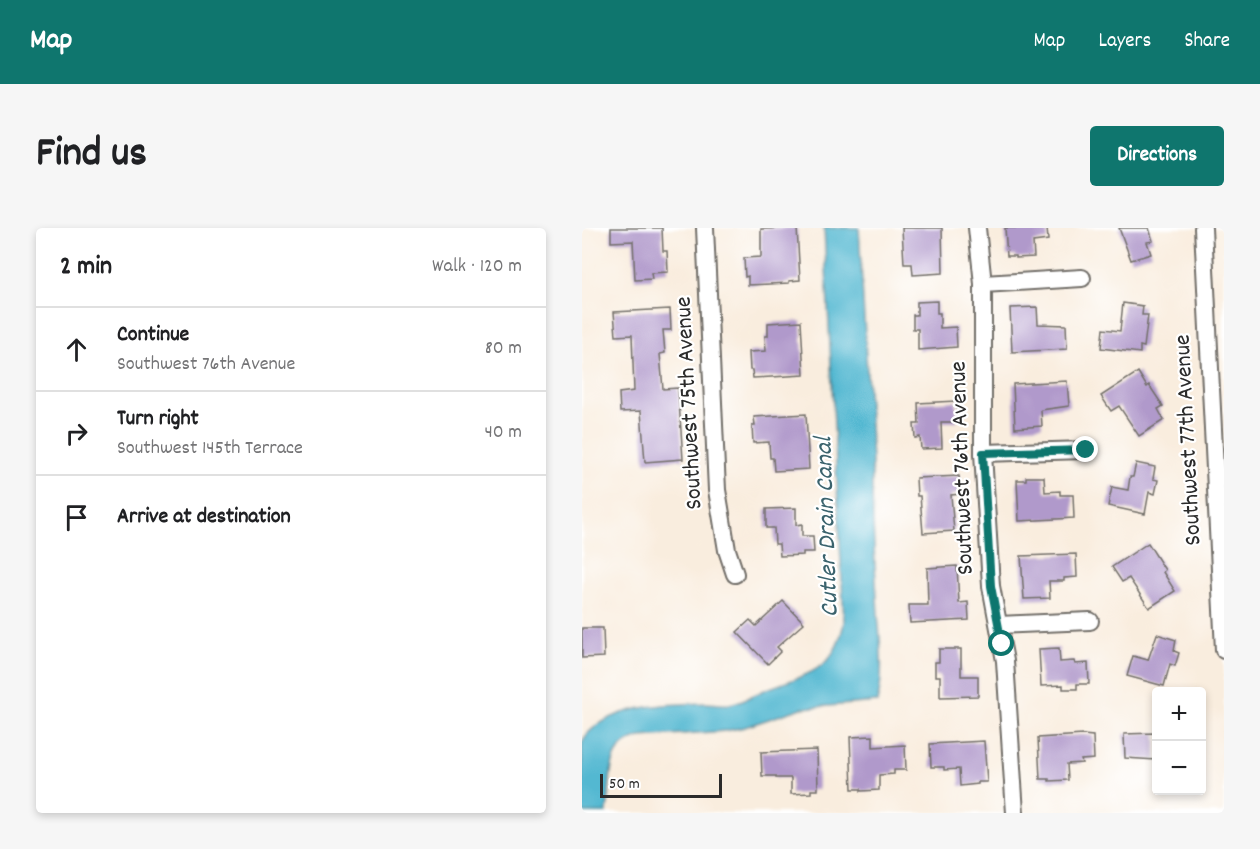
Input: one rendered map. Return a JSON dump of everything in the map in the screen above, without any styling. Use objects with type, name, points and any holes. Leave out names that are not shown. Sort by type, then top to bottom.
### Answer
[{"type":"street","name":"Southwest 75th Avenue","points":[[705,228],[717,490],[727,550],[735,574]]},
{"type":"street","name":"Southwest 76th Avenue","points":[[977,228],[983,284],[983,453],[991,586],[1005,661],[1014,813]]},
{"type":"street","name":"Southwest 77th Avenue","points":[[1203,228],[1224,650]]},
{"type":"street","points":[[983,284],[1082,278]]},
{"type":"street","points":[[983,453],[1086,450]]},
{"type":"street","points":[[999,625],[1090,621]]},
{"type":"water","points":[[824,228],[859,228],[881,658],[881,681],[877,702],[802,708],[726,731],[640,737],[623,746],[614,759],[610,775],[607,813],[582,813],[582,744],[591,730],[599,724],[624,712],[651,706],[739,702],[818,668],[834,651],[840,639],[844,622]]},
{"type":"building","points":[[611,228],[662,228],[663,251],[667,251],[668,272],[651,273],[652,279],[635,280],[633,241],[611,242]]},
{"type":"building","points":[[797,228],[800,280],[789,281],[789,283],[748,285],[744,258],[761,257],[761,229]]},
{"type":"building","points":[[902,228],[942,228],[943,273],[913,275],[912,264],[904,264]]},
{"type":"building","points":[[1005,228],[1047,228],[1048,240],[1033,242],[1034,257],[1007,256]]},
{"type":"building","points":[[1119,228],[1149,228],[1153,241],[1147,242],[1151,254],[1131,260]]},
{"type":"building","points":[[937,301],[940,328],[956,327],[957,347],[918,350],[918,329],[913,329],[913,315],[917,315],[917,302]]},
{"type":"building","points":[[1123,303],[1143,306],[1142,315],[1148,315],[1144,347],[1140,346],[1140,353],[1101,348],[1103,329],[1120,331]]},
{"type":"building","points":[[1037,307],[1038,324],[1066,325],[1067,349],[1012,352],[1010,308]]},
{"type":"building","points":[[670,309],[671,330],[663,330],[665,353],[660,354],[663,389],[678,388],[683,459],[645,462],[641,411],[620,412],[619,393],[634,391],[632,335],[616,336],[614,312]]},
{"type":"building","points":[[801,321],[804,375],[753,378],[749,352],[766,351],[765,336],[768,336],[768,323]]},
{"type":"building","points":[[1138,372],[1163,406],[1158,409],[1164,420],[1139,436],[1119,406],[1111,411],[1101,396]]},
{"type":"building","points":[[1067,381],[1069,406],[1041,410],[1042,426],[1015,428],[1013,384]]},
{"type":"building","points":[[956,401],[957,422],[941,422],[942,448],[921,449],[920,437],[915,438],[914,424],[919,424],[918,403]]},
{"type":"building","points":[[806,414],[809,469],[774,471],[769,442],[753,443],[754,417]]},
{"type":"building","points":[[1136,463],[1155,467],[1153,479],[1158,480],[1155,494],[1149,492],[1145,514],[1108,506],[1112,487],[1128,490]]},
{"type":"building","points":[[959,476],[961,494],[951,495],[954,531],[923,533],[916,478]]},
{"type":"building","points":[[1026,477],[1044,477],[1045,492],[1060,491],[1060,495],[1073,495],[1074,518],[1019,521],[1017,480],[1026,480]]},
{"type":"building","points":[[796,508],[796,525],[802,524],[802,536],[813,536],[814,552],[780,556],[779,544],[775,544],[774,528],[766,528],[766,509]]},
{"type":"building","points":[[1148,543],[1175,591],[1149,608],[1129,578],[1122,582],[1112,567]]},
{"type":"building","points":[[1076,554],[1077,577],[1064,578],[1064,581],[1049,581],[1050,598],[1024,599],[1021,556]]},
{"type":"building","points":[[957,566],[959,603],[968,602],[969,620],[910,623],[909,605],[928,605],[927,568]]},
{"type":"building","points":[[783,601],[804,623],[777,647],[781,651],[768,664],[737,632],[750,620],[756,626]]},
{"type":"building","points":[[582,628],[603,628],[604,657],[582,658]]},
{"type":"building","points":[[1157,634],[1176,640],[1174,651],[1179,653],[1175,666],[1170,664],[1164,686],[1127,676],[1133,656],[1148,660]]},
{"type":"building","points":[[1059,648],[1060,662],[1088,663],[1089,684],[1077,684],[1077,689],[1063,689],[1063,685],[1041,686],[1039,649]]},
{"type":"building","points":[[939,649],[961,649],[961,676],[978,676],[978,696],[940,697],[940,676],[935,676],[935,662],[939,662]]},
{"type":"building","points":[[1152,733],[1152,760],[1125,758],[1124,734]]},
{"type":"building","points":[[873,736],[873,747],[905,745],[906,770],[894,770],[894,774],[879,775],[879,790],[852,789],[850,737]]},
{"type":"building","points":[[1093,736],[1094,759],[1067,764],[1068,780],[1040,779],[1038,738]]},
{"type":"building","points":[[984,741],[987,782],[960,786],[959,769],[944,770],[944,767],[931,767],[930,744]]},
{"type":"building","points":[[817,750],[818,790],[811,790],[811,793],[791,794],[791,778],[762,776],[761,752]]},
{"type":"route","points":[[1002,644],[992,597],[983,453],[1086,450]]},
{"type":"water label","name":"Cutler Drain Canal","points":[[828,527]]}]
